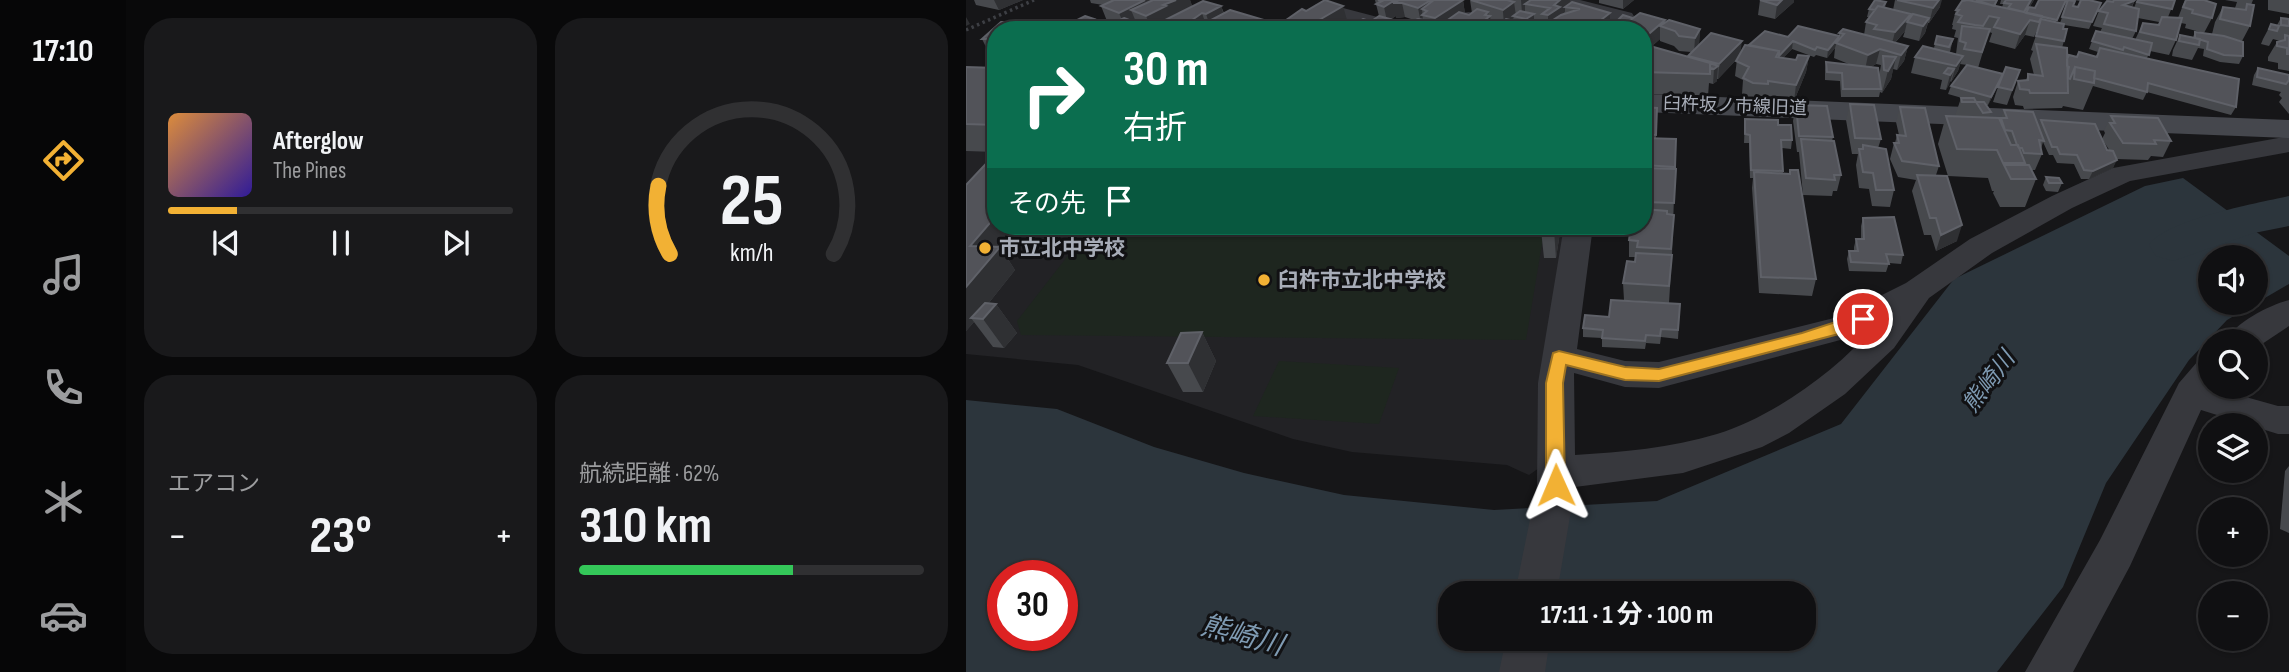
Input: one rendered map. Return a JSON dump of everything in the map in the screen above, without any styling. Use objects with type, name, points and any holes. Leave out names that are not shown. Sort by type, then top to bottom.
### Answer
[{"type":"street","points":[[1556,0],[1624,18]]},
{"type":"street","points":[[1323,9],[1367,21]]},
{"type":"street","points":[[1469,18],[1480,21]]},
{"type":"street","name":"臼杵坂ノ市線旧道","points":[[1652,103],[2289,130]]},
{"type":"street","points":[[1559,357],[1625,373],[1659,375],[1848,326],[1917,291],[1981,246],[2062,202],[2123,174],[2244,149],[2289,144]]},
{"type":"street","points":[[1538,581],[1556,478],[1555,383],[1577,235]]},
{"type":"street","points":[[1556,478],[1679,459],[1727,446],[1756,432],[1814,397],[1877,349],[1907,312],[1917,291]]},
{"type":"street","points":[[2261,329],[2289,311]]},
{"type":"street","points":[[2048,672],[2115,553],[2198,388]]},
{"type":"street","points":[[2235,399],[2278,420],[2289,420]]},
{"type":"street","points":[[1522,672],[1526,651]]},
{"type":"path","points":[[966,30],[1034,0]]},
{"type":"shaded area","name":"臼杵市立北中学校","points":[[966,93],[987,93],[987,235],[1569,235],[1554,335],[1548,462],[1529,475],[1507,465],[1352,452],[1293,439],[1078,365],[966,354]]},
{"type":"shaded area","points":[[1084,235],[1544,235],[1526,340],[1021,335],[1017,321]]},
{"type":"shaded area","points":[[1279,361],[1399,368],[1379,424],[1253,416]]},
{"type":"water","points":[[2183,178],[2289,256],[2289,284],[2268,296],[2268,245],[2198,245],[2198,315],[2236,315],[2218,329],[2198,329],[2198,351],[2106,483],[2063,587],[1997,672],[966,672],[966,400],[1057,409],[1154,447],[1244,473],[1344,495],[1494,510],[1657,501],[1841,424],[1954,279],[2145,186]]},
{"type":"building","points":[[1114,0],[1145,0],[1119,13],[1101,6]]},
{"type":"building","points":[[1153,0],[1176,0],[1146,16],[1131,10]]},
{"type":"building","points":[[1325,0],[1343,6],[1317,21],[1285,21],[1302,9],[1306,11]]},
{"type":"building","points":[[1378,0],[1395,0],[1384,7],[1376,4],[1382,1]]},
{"type":"building","points":[[1399,0],[1431,0],[1418,8],[1393,3]]},
{"type":"building","points":[[1434,0],[1463,0],[1435,18],[1422,15],[1427,11],[1422,9]]},
{"type":"building","points":[[1471,0],[1507,0],[1514,2],[1503,10]]},
{"type":"building","points":[[1531,0],[1560,0],[1554,5],[1560,7],[1548,15],[1542,14],[1550,8],[1525,4]]},
{"type":"building","points":[[1760,0],[1782,0],[1777,5]]},
{"type":"building","points":[[1875,0],[1886,2],[1883,7],[1869,9]]},
{"type":"building","points":[[1897,0],[1939,0],[1933,8]]},
{"type":"building","points":[[1976,0],[1997,0],[1994,6]]},
{"type":"building","points":[[2006,0],[2031,0],[2024,12],[2008,8],[2011,4],[2004,3]]},
{"type":"building","points":[[2039,0],[2066,0],[2057,20],[2026,13],[2029,7],[2035,8]]},
{"type":"building","points":[[2068,0],[2075,1],[2073,6],[2078,7],[2081,0],[2101,3],[2092,22],[2062,17]]},
{"type":"building","points":[[2135,0],[2123,5],[2139,9],[2136,31],[2104,24],[2108,13],[2099,11],[2107,1]]},
{"type":"building","points":[[2175,0],[2172,9],[2137,2]]},
{"type":"building","points":[[2186,0],[2204,0],[2216,4],[2212,18],[2192,13],[2193,10],[2183,7]]},
{"type":"building","points":[[1203,1],[1221,6],[1206,14],[1202,13],[1191,21],[1167,19]]},
{"type":"building","points":[[1962,1],[2042,16],[2039,22],[2030,20],[2020,34],[1994,27],[1999,18],[1989,16],[1983,26],[1958,22],[1962,16],[1956,14],[1959,10],[1956,10]]},
{"type":"building","points":[[1572,2],[1610,13],[1600,21],[1552,21],[1580,9],[1565,7]]},
{"type":"building","points":[[2247,4],[2254,5],[2250,26],[2220,19],[2223,7],[2246,10]]},
{"type":"building","points":[[1878,6],[1911,14],[1895,32],[1874,29],[1877,25],[1866,22]]},
{"type":"building","points":[[1477,9],[1488,12],[1485,15],[1490,16],[1484,21],[1446,21],[1459,12],[1469,15]]},
{"type":"building","points":[[1230,10],[1264,20],[1216,21],[1211,20]]},
{"type":"building","points":[[1520,11],[1534,14],[1526,19],[1513,16]]},
{"type":"building","points":[[1640,13],[1665,20],[1652,31],[1652,21],[1629,21]]},
{"type":"building","points":[[1913,14],[1929,18],[1923,26],[1907,22]]},
{"type":"building","points":[[1623,15],[1633,18],[1629,21],[1617,21]]},
{"type":"building","points":[[1085,16],[1094,19],[1085,21],[1079,19]]},
{"type":"building","points":[[1379,16],[1394,20],[1393,21],[1372,21]]},
{"type":"building","points":[[2162,17],[2182,18],[2176,40],[2140,32],[2143,23],[2159,25]]},
{"type":"building","points":[[2281,18],[2289,19],[2289,26],[2281,25]]},
{"type":"building","points":[[2041,19],[2064,24],[2063,29],[2067,29],[2064,41],[2036,36]]},
{"type":"building","points":[[1669,20],[1700,29],[1695,38],[1679,36],[1675,31],[1660,26]]},
{"type":"building","points":[[2271,24],[2279,26],[2277,31],[2269,29]]},
{"type":"building","points":[[1798,26],[1839,36],[1828,50],[1817,47],[1815,50],[1793,41],[1779,56],[1779,51],[1749,45],[1765,31],[1788,37]]},
{"type":"building","points":[[1962,26],[1990,29],[1982,52],[1964,49],[1966,43],[1960,41]]},
{"type":"building","points":[[1843,29],[1908,46],[1901,55],[1880,49],[1868,55],[1836,43],[1844,34],[1839,33]]},
{"type":"building","points":[[2096,31],[2152,43],[2149,55],[2092,41]]},
{"type":"building","points":[[2195,32],[2243,42],[2243,56],[2224,55],[2207,49],[2208,42],[2195,38]]},
{"type":"building","points":[[1711,33],[1742,41],[1719,64],[1688,56]]},
{"type":"building","points":[[2180,35],[2200,39],[2199,45],[2179,41]]},
{"type":"building","points":[[2285,35],[2289,36],[2289,54],[2287,48],[2277,46],[2277,42],[2285,40]]},
{"type":"building","points":[[1937,36],[1953,39],[1949,47],[1935,44]]},
{"type":"building","points":[[2036,44],[2067,48],[2068,93],[2030,93],[2029,90],[2020,89],[2018,81],[2028,80],[2028,74],[2043,76]]},
{"type":"building","points":[[1745,45],[1779,51],[1776,57],[1796,60],[1798,55],[1809,56],[1796,85],[1768,81],[1768,84],[1753,83],[1743,78],[1749,67],[1736,61]]},
{"type":"building","points":[[1923,46],[1963,56],[1956,66],[1915,57]]},
{"type":"building","points":[[1652,47],[1710,63],[1710,74],[1652,72]]},
{"type":"building","points":[[2100,48],[2239,79],[2236,107],[2148,83],[2147,92],[2094,78],[2095,71],[2075,67],[2070,79],[2068,78],[2069,55],[2077,57],[2079,52],[2097,57]]},
{"type":"building","points":[[1883,56],[1896,57],[1888,71],[1884,70]]},
{"type":"building","points":[[1826,62],[1878,68],[1881,89],[1843,89],[1842,73],[1827,72]]},
{"type":"building","points":[[1967,65],[2003,74],[1991,97],[1951,86]]},
{"type":"building","points":[[966,67],[987,68],[987,125],[966,124]]},
{"type":"building","points":[[2006,67],[2020,70],[2012,90],[1998,87]]},
{"type":"building","points":[[2075,67],[2095,71],[2094,83],[2074,79]]},
{"type":"building","points":[[1948,68],[1954,69],[1950,75],[1944,73]]},
{"type":"building","points":[[2258,68],[2289,75],[2289,80],[2286,84],[2257,77]]},
{"type":"building","points":[[1961,98],[1974,98],[1976,102],[1962,102]]},
{"type":"building","points":[[1976,102],[1984,102],[1991,112],[1983,113]]},
{"type":"building","points":[[1850,104],[1874,105],[1881,139],[1855,138]]},
{"type":"building","points":[[1796,105],[1827,106],[1833,137],[1799,136]]},
{"type":"building","points":[[1900,107],[1925,108],[1939,166],[1902,161],[1894,143],[1899,143],[1897,135],[1906,136]]},
{"type":"building","points":[[1652,108],[1657,108],[1656,135],[1652,135]]},
{"type":"building","points":[[2004,110],[2033,112],[2044,141],[2039,140],[2042,154],[2024,153],[2022,148],[2019,148],[2012,131],[2005,130],[2001,118],[2007,118]]},
{"type":"building","points":[[1946,116],[1999,118],[2011,145],[2018,145],[2025,163],[2003,163],[1997,150],[1957,149]]},
{"type":"building","points":[[2111,116],[2158,118],[2171,141],[2154,140],[2156,144],[2123,143],[2110,123],[2115,123]]},
{"type":"building","points":[[1745,119],[1778,120],[1778,125],[1791,125],[1792,140],[1781,140],[1783,171],[1751,170],[1750,135],[1745,134]]},
{"type":"building","points":[[2041,120],[2095,124],[2107,150],[2113,151],[2117,160],[2093,171],[2084,170],[2077,155],[2060,154],[2057,147],[2052,147]]},
{"type":"building","points":[[1652,138],[1676,139],[1675,167],[1652,166]]},
{"type":"building","points":[[1801,139],[1834,141],[1841,175],[1834,175],[1835,180],[1806,178]]},
{"type":"building","points":[[1863,145],[1886,149],[1894,190],[1876,190],[1873,173],[1863,172],[1859,149],[1863,149]]},
{"type":"building","points":[[987,163],[987,226],[970,246],[1000,247],[966,287],[966,185]]},
{"type":"building","points":[[2004,165],[2029,165],[2036,179],[2011,179]]},
{"type":"building","points":[[1652,168],[1676,169],[1674,203],[1652,202]]},
{"type":"building","points":[[1790,170],[1798,170],[1816,279],[1761,277],[1754,172],[1790,174]]},
{"type":"building","points":[[1917,175],[1947,176],[1962,225],[1941,235],[1936,218],[1930,218]]},
{"type":"building","points":[[2046,177],[2059,178],[2062,183],[2049,183]]},
{"type":"building","points":[[1652,210],[1667,211],[1667,214],[1674,215],[1671,249],[1637,247],[1638,241],[1629,240],[1630,235],[1652,235]]},
{"type":"building","points":[[1894,217],[1903,255],[1886,254],[1889,264],[1851,262],[1849,251],[1858,251],[1856,239],[1864,239],[1863,218]]},
{"type":"building","points":[[1636,253],[1672,255],[1669,286],[1623,283],[1627,261],[1635,262]]},
{"type":"building","points":[[1611,300],[1680,304],[1678,330],[1661,329],[1660,336],[1646,335],[1645,341],[1602,338],[1603,330],[1583,328],[1585,315],[1609,317]]},
{"type":"building","points":[[985,303],[996,304],[983,319],[971,318]]},
{"type":"building","points":[[1202,332],[1188,363],[1167,363],[1181,333]]},
{"type":"waterway","name":"熊崎川","points":[[2173,245],[2242,221],[2289,211]]},
{"type":"place","name":"市立北中学校","points":[[985,248]]},
{"type":"place","name":"臼杵市立北中学校","points":[[1264,280]]},
{"type":"route","points":[[1556,485],[1555,383],[1559,357],[1625,373],[1659,375],[1802,339],[1863,319]]}]
